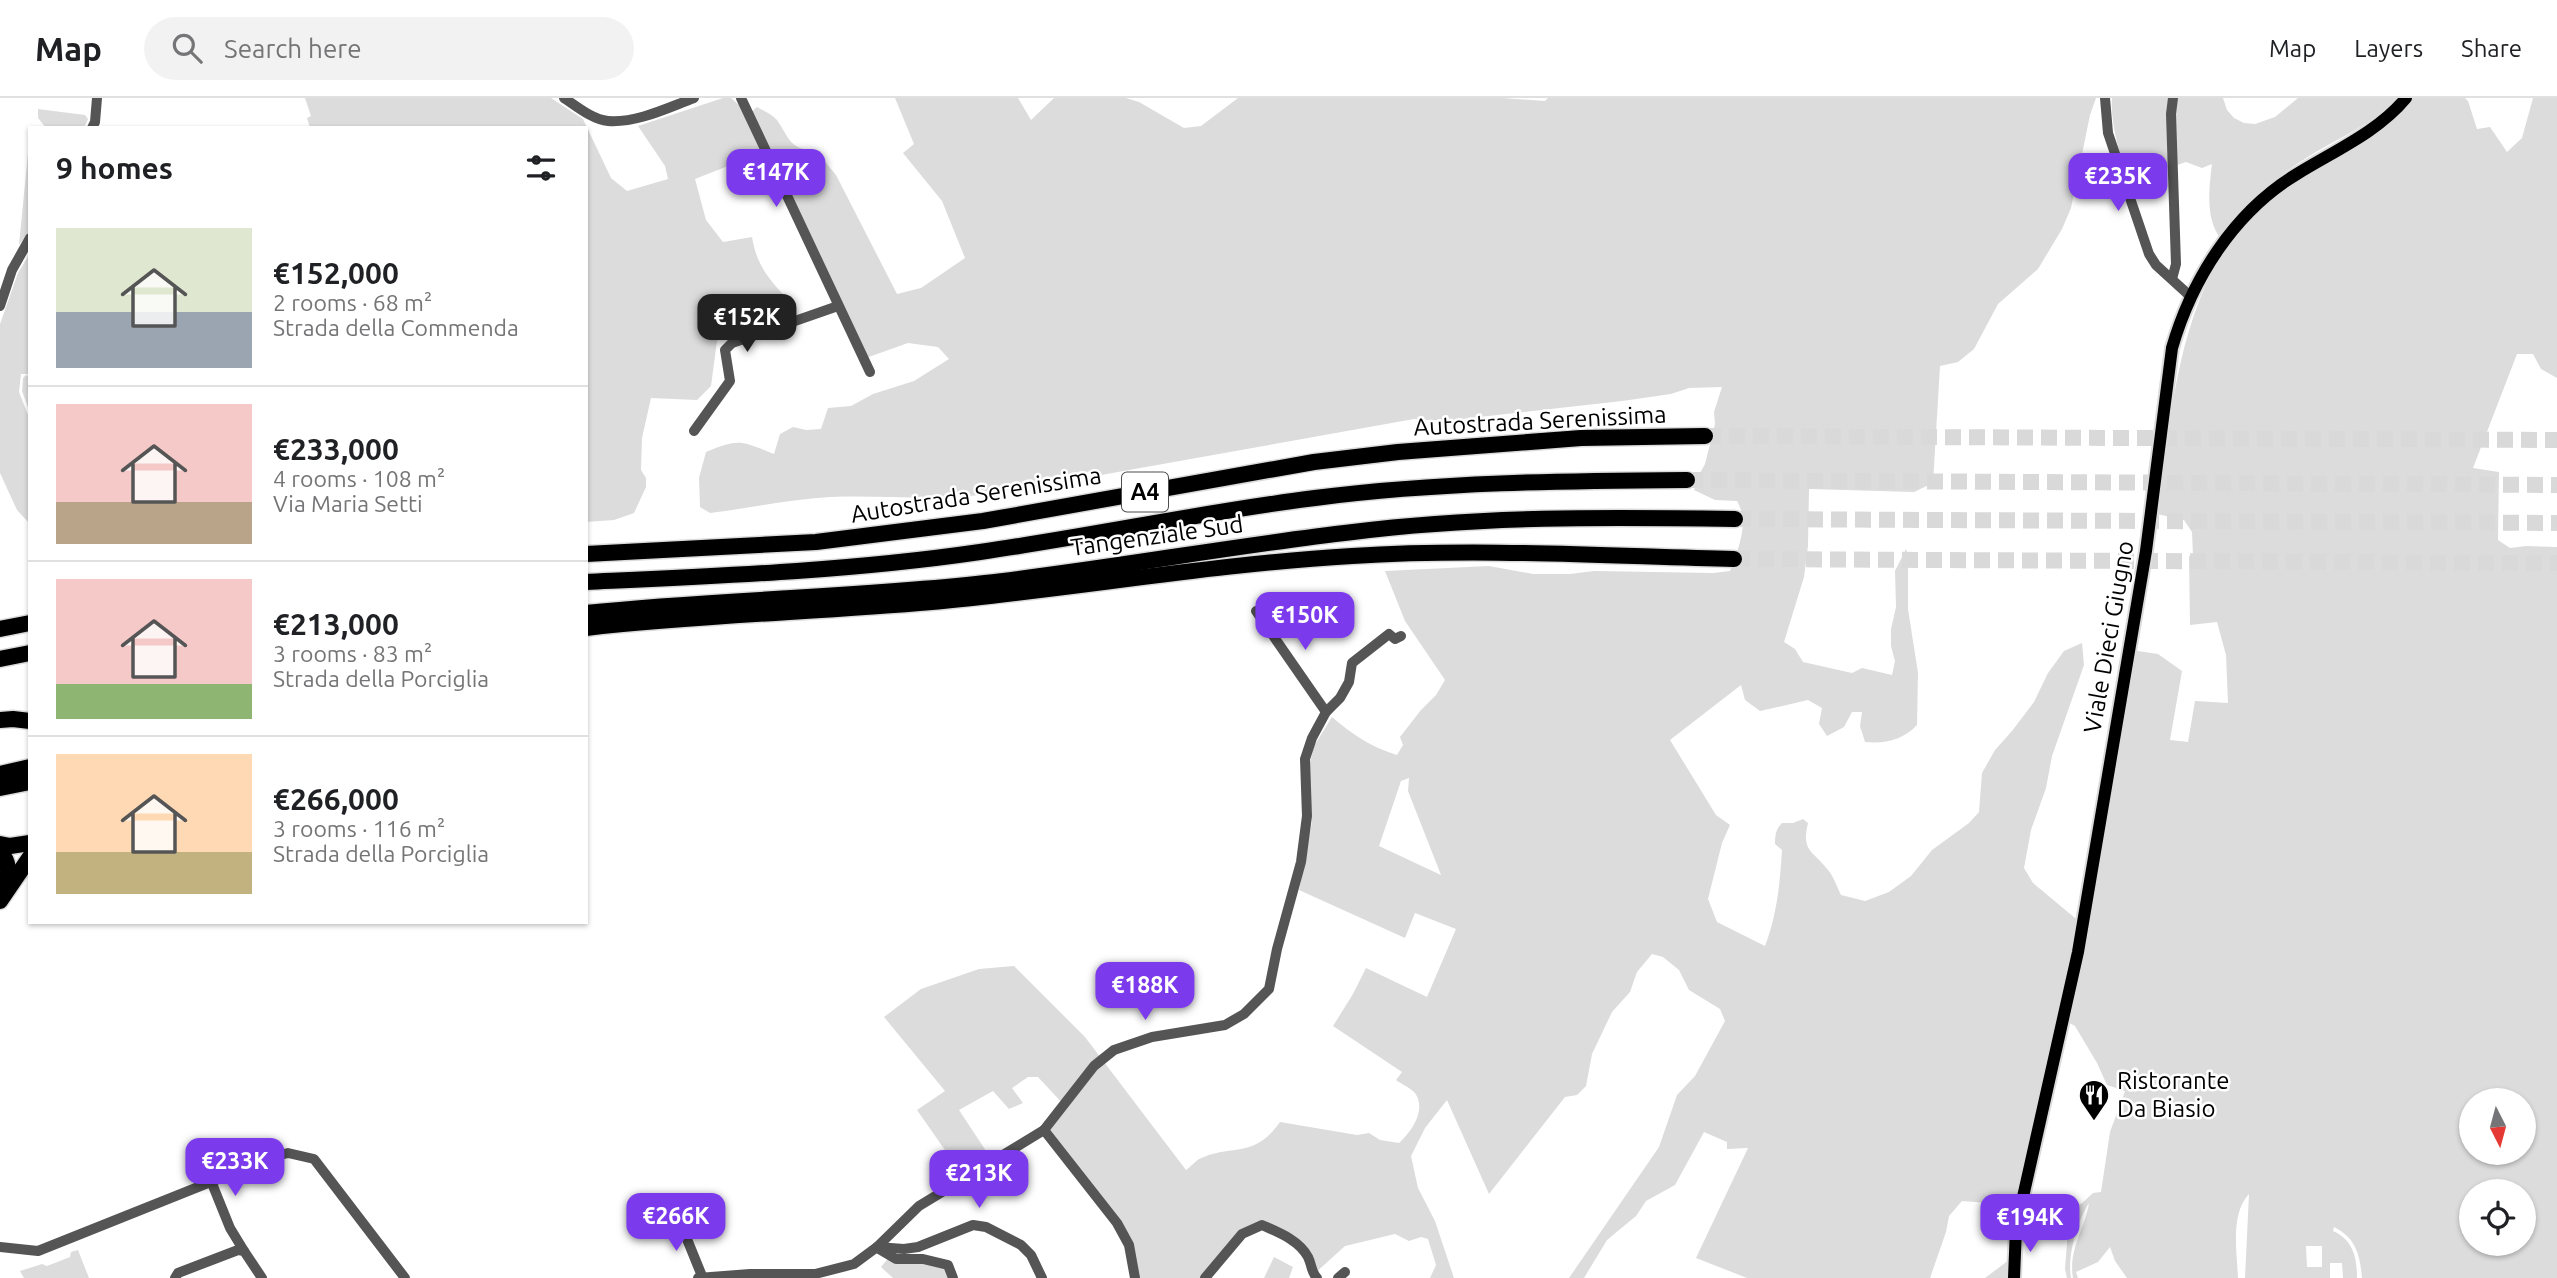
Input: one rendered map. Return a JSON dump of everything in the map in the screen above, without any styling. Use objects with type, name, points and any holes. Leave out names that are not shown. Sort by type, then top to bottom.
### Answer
[{"type":"highway","name":"Autostrada Serenissima","points":[[588,554],[829,541],[983,521],[1314,462],[1398,452],[1581,439],[1705,436]]},
{"type":"highway","name":"A4","points":[[588,582],[816,571],[939,557],[1275,503],[1396,489],[1472,484],[1687,480]]},
{"type":"highway","name":"Tangenziale Sud","points":[[588,613],[660,605],[985,583],[1353,531],[1476,521],[1605,517],[1735,519]]},
{"type":"highway","name":"Tangenziale Sud","points":[[588,628],[985,597],[1237,566],[1353,556],[1469,553],[1734,559]]},
{"type":"highway","points":[[0,629],[28,623]]},
{"type":"highway","points":[[0,659],[28,653]]},
{"type":"highway","points":[[0,720],[28,721]]},
{"type":"highway","points":[[0,774],[28,767]]},
{"type":"highway","points":[[0,788],[28,782]]},
{"type":"highway","points":[[0,845],[28,843]]},
{"type":"highway","points":[[0,852],[4,855],[9,873],[2,898]]},
{"type":"highway","points":[[2,898],[28,859]]},
{"type":"main road","name":"Viale Dieci Giugno","points":[[2014,1278],[2016,1228],[2078,952],[2141,578],[2172,348],[2190,296],[2239,221],[2262,199],[2293,176],[2382,122],[2406,98]]},
{"type":"street","points":[[95,126],[97,98]]},
{"type":"street","points":[[564,98],[581,110],[606,121],[632,119],[694,98]]},
{"type":"street","points":[[741,98],[870,372]]},
{"type":"street","points":[[2105,98],[2108,133],[2148,254],[2156,265],[2190,296]]},
{"type":"street","points":[[2172,279],[2176,264],[2171,114],[2173,98]]},
{"type":"street","points":[[0,306],[12,270],[28,242]]},
{"type":"street","points":[[694,431],[730,381],[725,350],[732,342],[838,306]]},
{"type":"street","points":[[1256,611],[1326,712]]},
{"type":"street","points":[[678,1217],[700,1277],[815,1274],[854,1264],[877,1247],[919,1206],[1044,1130],[1094,1066],[1114,1050],[1152,1037],[1225,1025],[1244,1014],[1269,989],[1301,862],[1307,816],[1305,759],[1312,738],[1326,712],[1340,698],[1349,682],[1352,663],[1389,634],[1395,639],[1401,636]]},
{"type":"street","points":[[1044,1130],[1118,1223],[1129,1245],[1135,1278]]},
{"type":"street","points":[[0,1247],[38,1251],[288,1153],[314,1159],[405,1278]]},
{"type":"street","points":[[211,1181],[230,1228],[262,1278]]},
{"type":"street","points":[[877,1247],[918,1247],[972,1225],[986,1227],[1021,1245],[1031,1255],[1042,1278]]},
{"type":"street","points":[[1205,1278],[1242,1234],[1262,1225],[1283,1233],[1306,1253],[1313,1275],[1317,1278]]},
{"type":"street","points":[[228,1252],[231,1246],[230,1228]]},
{"type":"street","points":[[877,1247],[895,1259],[923,1259],[948,1265],[953,1278]]},
{"type":"street","points":[[175,1278],[178,1273],[228,1252],[244,1251]]},
{"type":"street","points":[[854,1264],[856,1278]]},
{"type":"shaded area","points":[[305,98],[551,98],[583,119],[586,126],[309,126],[307,118],[311,116]]},
{"type":"shaded area","points":[[723,98],[731,98],[749,114],[757,107],[777,120],[795,145],[816,151],[836,175],[897,294],[921,288],[965,258],[942,201],[903,153],[914,144],[895,98],[1018,98],[1031,120],[1054,98],[1126,98],[1139,102],[1184,128],[1201,126],[1238,98],[1503,98],[1545,101],[1548,98],[2096,98],[2071,208],[2062,229],[2038,269],[1998,304],[1974,349],[1958,362],[1940,366],[1933,483],[1914,492],[1809,489],[1808,546],[1804,577],[1784,642],[1795,649],[1803,662],[1852,673],[1862,668],[1892,675],[1895,661],[1891,646],[1891,629],[1896,607],[1895,571],[1906,549],[1908,609],[1918,673],[1917,725],[1893,740],[1865,742],[1860,726],[1862,712],[1852,712],[1844,727],[1827,736],[1819,724],[1822,708],[1808,700],[1760,711],[1745,700],[1741,685],[1670,740],[1716,815],[1730,825],[1722,843],[1708,899],[1717,922],[1765,946],[1777,899],[1782,850],[1775,841],[1777,830],[1782,823],[1803,819],[1808,823],[1807,845],[1830,873],[1841,895],[1865,901],[1889,892],[1911,876],[1932,850],[1969,823],[1979,812],[1982,773],[1995,750],[2034,702],[2048,673],[2064,651],[2082,643],[2084,665],[2052,756],[2046,788],[2031,830],[2024,868],[2033,883],[2087,928],[2131,650],[2158,654],[2182,671],[2170,740],[2188,742],[2195,701],[2228,703],[2226,655],[2217,622],[2190,625],[2189,556],[2193,556],[2192,532],[2184,520],[2157,514],[2169,427],[2187,338],[2201,295],[2221,256],[2247,221],[2280,192],[2314,168],[2382,129],[2413,98],[2465,98],[2477,129],[2490,127],[2507,152],[2522,138],[2533,98],[2557,98],[2557,378],[2541,369],[2533,354],[2517,354],[2473,468],[2499,472],[2498,540],[2510,548],[2557,547],[2557,1278],[2362,1278],[2356,1248],[2347,1236],[2334,1227],[2333,1231],[2345,1239],[2353,1250],[2357,1278],[2343,1278],[2342,1263],[2330,1263],[2330,1278],[2245,1278],[2249,1194],[2243,1202],[2237,1223],[2238,1278],[2127,1278],[2115,1261],[2110,1247],[2098,1262],[2076,1272],[2078,1278],[2073,1278],[2073,1258],[2089,1203],[2074,1239],[2070,1260],[2071,1278],[2067,1278],[2065,1269],[2068,1230],[2073,1219],[2067,1206],[2081,1204],[2093,1193],[2101,1192],[2110,1132],[2125,1091],[2107,1085],[2075,1026],[2058,1017],[2015,1205],[1962,1201],[1949,1216],[1930,1278],[1747,1278],[1696,1258],[1748,1148],[1727,1149],[1727,1142],[1704,1132],[1675,1185],[1646,1201],[1636,1216],[1607,1240],[1584,1278],[1569,1278],[1659,1147],[1677,1095],[1695,1076],[1725,1021],[1720,1009],[1689,990],[1679,970],[1663,957],[1652,954],[1637,972],[1630,992],[1612,1012],[1592,1054],[1586,1086],[1577,1095],[1565,1097],[1489,1194],[1447,1100],[1425,1128],[1411,1156],[1418,1188],[1435,1221],[1454,1278],[1430,1278],[1436,1265],[1428,1239],[1421,1237],[1409,1241],[1395,1234],[1345,1246],[1313,1275],[1308,1257],[1262,1225],[1242,1234],[1205,1278],[1135,1278],[1129,1245],[1044,1130],[1064,1105],[1038,1077],[1028,1077],[1012,1088],[1023,1103],[1009,1109],[993,1091],[959,1110],[990,1157],[961,1173],[917,1110],[945,1091],[884,1017],[921,989],[979,969],[1014,966],[1085,1037],[1186,1170],[1199,1159],[1211,1154],[1242,1149],[1261,1142],[1280,1122],[1357,1135],[1369,1133],[1380,1140],[1399,1143],[1416,1120],[1419,1106],[1415,1093],[1396,1080],[1402,1072],[1333,1026],[1366,968],[1427,997],[1456,929],[1415,913],[1405,938],[1299,890],[1312,822],[1309,767],[1314,746],[1332,717],[1363,740],[1397,755],[1403,745],[1400,737],[1436,695],[1445,680],[1405,621],[1385,571],[1489,566],[1533,574],[1730,571],[1743,527],[1741,509],[1737,501],[1715,500],[1694,490],[1705,464],[1715,424],[1714,412],[1722,387],[1689,388],[1671,394],[1622,401],[1444,421],[1414,419],[1090,477],[1090,472],[970,496],[831,497],[710,513],[700,507],[699,478],[706,452],[740,443],[774,454],[780,434],[793,427],[821,429],[828,408],[851,406],[873,394],[914,381],[949,359],[938,347],[908,343],[863,359],[766,151],[695,179],[706,220],[723,242],[752,237],[761,265],[790,302],[730,329],[717,341],[711,386],[697,400],[651,398],[642,438],[641,470],[646,478],[646,487],[634,513],[614,520],[588,522],[588,130],[611,178],[627,191],[668,179],[665,166],[638,126]],"holes":[[[1409,778],[1408,791],[1441,875],[1379,846],[1401,781]],[[2306,1246],[2322,1246],[2322,1267],[2307,1267]]]},
{"type":"shaded area","points":[[2112,98],[2223,98],[2227,110],[2234,118],[2255,124],[2275,117],[2298,98],[2396,98],[2367,123],[2285,172],[2249,203],[2221,239],[2210,213],[2212,164],[2202,168],[2186,162],[2166,169],[2156,189],[2149,195],[2138,186],[2125,168],[2114,127]]},
{"type":"shaded area","points":[[38,109],[85,115],[88,119],[85,126],[44,126],[38,118]]},
{"type":"shaded area","points":[[28,153],[28,233],[19,245]]},
{"type":"shaded area","points":[[28,256],[28,374],[21,374],[19,392],[28,415],[28,522],[17,510],[0,473],[0,324],[18,273]]},
{"type":"shaded area","points":[[28,376],[28,408],[22,391],[23,378]]},
{"type":"shaded area","points":[[78,1250],[89,1278],[24,1278],[20,1271],[42,1264],[47,1266],[70,1257],[71,1252]]},
{"type":"shaded area","points":[[890,1256],[948,1265],[953,1278],[893,1278],[881,1267]]},
{"type":"shaded area","points":[[1274,1257],[1293,1267],[1289,1278],[1264,1278]]},
{"type":"shaded area","points":[[2009,1260],[2011,1278],[1985,1278]]},
{"type":"tunnel","points":[[1705,436],[2557,440]]},
{"type":"tunnel","points":[[1687,480],[2557,485]]},
{"type":"tunnel","points":[[1735,519],[2557,523]]},
{"type":"tunnel","points":[[1734,559],[2557,563]]},
{"type":"place","name":"Ristorante Da Biasio","points":[[2094,1122]]}]
